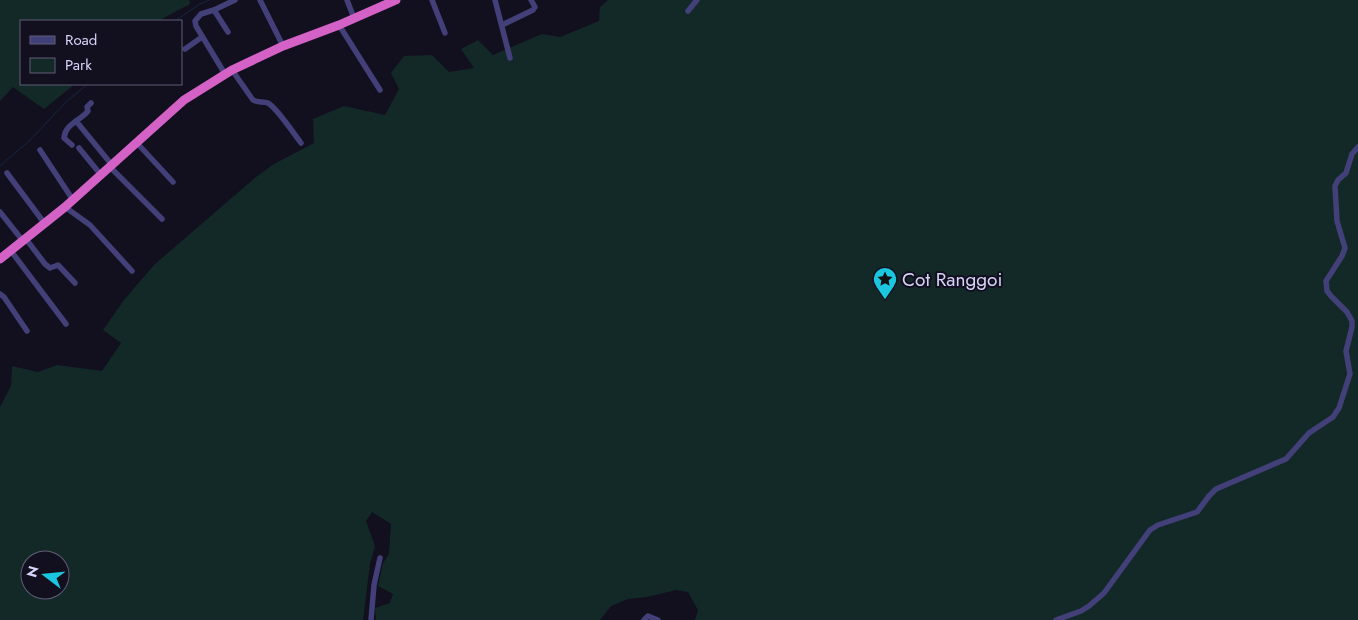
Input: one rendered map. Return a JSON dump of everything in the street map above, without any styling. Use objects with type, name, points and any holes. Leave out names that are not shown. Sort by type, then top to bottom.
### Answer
[{"type":"highway","points":[[0,259],[65,207],[184,100],[228,72],[283,46],[339,25],[396,0]]},
{"type":"street","points":[[235,0],[200,14],[195,21],[196,26],[228,72],[253,100],[265,102],[272,107],[301,143]]},
{"type":"street","points":[[260,0],[283,46]]},
{"type":"street","points":[[347,0],[354,18]]},
{"type":"street","points":[[432,0],[445,33]]},
{"type":"street","points":[[494,0],[510,58]]},
{"type":"street","points":[[502,25],[533,10],[535,7],[531,0]]},
{"type":"street","points":[[688,11],[697,0]]},
{"type":"street","points":[[214,10],[228,32]]},
{"type":"street","points":[[339,25],[380,90]]},
{"type":"street","points":[[185,49],[202,36]]},
{"type":"street","points":[[72,145],[65,140],[64,134],[66,130],[86,114],[88,111],[87,107],[91,104]]},
{"type":"street","points":[[76,121],[111,166],[162,219]]},
{"type":"street","points":[[137,143],[173,182]]},
{"type":"street","points":[[1056,620],[1081,611],[1097,600],[1124,567],[1150,530],[1158,525],[1197,512],[1216,489],[1286,459],[1309,433],[1336,413],[1350,374],[1346,351],[1352,326],[1350,316],[1330,296],[1326,281],[1345,248],[1337,220],[1335,186],[1338,180],[1346,173],[1352,154],[1358,146]]},
{"type":"street","points":[[79,148],[100,175]]},
{"type":"street","points":[[40,150],[73,200]]},
{"type":"street","points":[[7,173],[45,224]]},
{"type":"street","points":[[65,207],[90,225],[132,270]]},
{"type":"street","points":[[0,212],[45,264],[50,268],[58,265],[75,283]]},
{"type":"street","points":[[11,251],[66,324]]},
{"type":"street","points":[[0,294],[4,296],[28,331]]},
{"type":"street","points":[[371,620],[374,584],[380,558]]},
{"type":"street","points":[[644,620],[648,616],[658,620]]},
{"type":"green space","points":[[0,0],[189,0],[190,4],[160,20],[20,20],[20,85],[74,85],[44,109],[13,87],[0,101]]},
{"type":"green space","points":[[608,0],[1358,0],[1358,620],[695,620],[698,610],[688,592],[676,590],[647,597],[628,599],[611,606],[600,620],[376,620],[375,608],[390,603],[393,594],[378,586],[383,563],[389,554],[391,524],[372,512],[366,521],[375,546],[370,564],[363,620],[0,620],[0,407],[11,386],[12,366],[38,372],[57,365],[102,371],[121,343],[103,330],[124,300],[155,264],[256,177],[274,164],[314,143],[313,119],[344,106],[385,115],[399,89],[391,73],[404,56],[432,55],[449,72],[474,68],[461,49],[478,40],[493,55],[542,34],[560,37],[599,21],[600,7]]},
{"type":"waterway","points":[[176,20],[209,0]]},
{"type":"waterway","points":[[0,166],[30,140],[68,100],[87,85]]},
{"type":"place","name":"Cot Ranggoi","points":[[885,300]]}]
